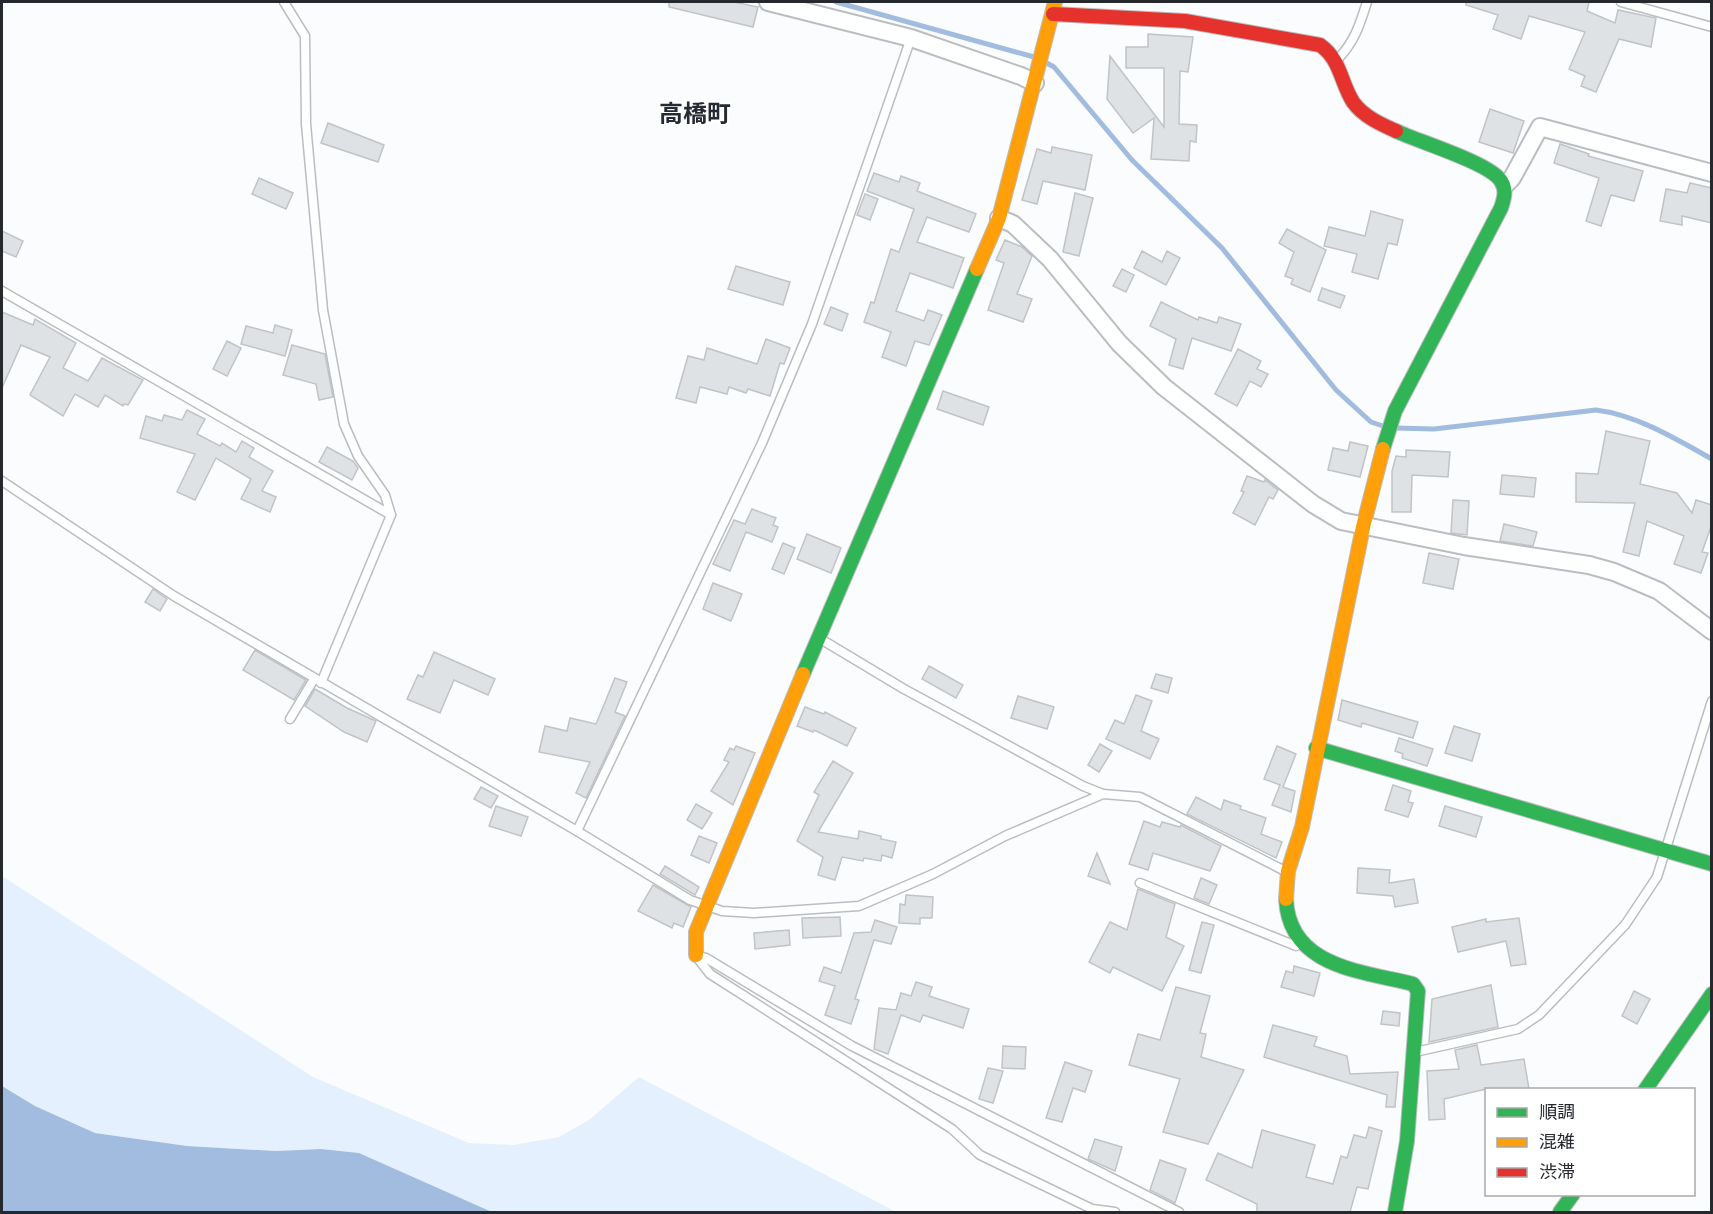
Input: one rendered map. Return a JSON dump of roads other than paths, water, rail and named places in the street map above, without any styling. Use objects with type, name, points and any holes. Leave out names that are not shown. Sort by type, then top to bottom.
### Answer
[{"type":"street","points":[[768,2],[911,38],[1036,77]]},
{"type":"street","points":[[696,955],[696,932],[818,638],[999,218],[1054,8],[1185,21],[1320,45],[1338,59],[1348,95],[1374,120],[1486,168],[1499,176],[1505,184],[1506,196],[1395,411],[1386,437],[1363,527],[1316,748],[1302,827],[1288,872],[1286,892],[1290,924],[1310,952],[1336,962],[1413,984],[1418,991],[1407,1142],[1395,1212]]},
{"type":"street","points":[[1505,184],[1512,178],[1540,127],[1712,173]]},
{"type":"street","points":[[999,218],[1013,224],[1050,259],[1119,343],[1193,412],[1262,462],[1313,504],[1341,521],[1464,546],[1588,565],[1614,572],[1659,591],[1712,631]]},
{"type":"street","points":[[1316,748],[1712,864]]},
{"type":"street","points":[[1647,1088],[1712,994]]},
{"type":"street","points":[[1560,1212],[1572,1196]]},
{"type":"lane","points":[[284,2],[305,36],[306,124],[323,310],[344,424],[358,456],[385,495],[391,515],[317,681],[290,719]]},
{"type":"lane","points":[[1338,59],[1351,45],[1367,2]]},
{"type":"lane","points":[[1621,2],[1712,27]]},
{"type":"lane","points":[[577,831],[762,443],[812,324],[911,38]]},
{"type":"lane","points":[[2,291],[391,515]]},
{"type":"lane","points":[[2,481],[174,596],[577,831],[690,900],[722,911],[754,913],[859,906],[933,874],[1005,836],[1102,794]]},
{"type":"lane","points":[[818,638],[914,695],[1083,786],[1102,794],[1140,797],[1288,872]]},
{"type":"lane","points":[[1415,1052],[1495,1035],[1518,1029],[1531,1022],[1625,925],[1657,877],[1712,701]]},
{"type":"lane","points":[[1140,883],[1310,952]]},
{"type":"lane","points":[[696,955],[710,974],[952,1129],[980,1155],[1092,1209],[1115,1212]]},
{"type":"lane","points":[[696,955],[706,958],[852,1046],[1179,1212]]},
{"type":"water","points":[[2,1086],[35,1106],[95,1133],[187,1146],[276,1151],[321,1149],[359,1153],[492,1212],[2,1212]]},
{"type":"waterway","points":[[836,2],[1034,57]]},
{"type":"waterway","points":[[1045,62],[1054,67],[1132,160],[1222,248],[1336,390],[1371,422],[1383,426]]},
{"type":"waterway","points":[[1395,428],[1434,429],[1596,410],[1641,422],[1712,459]]},
{"type":"district","name":"高橋町","points":[[695,113]]}]
